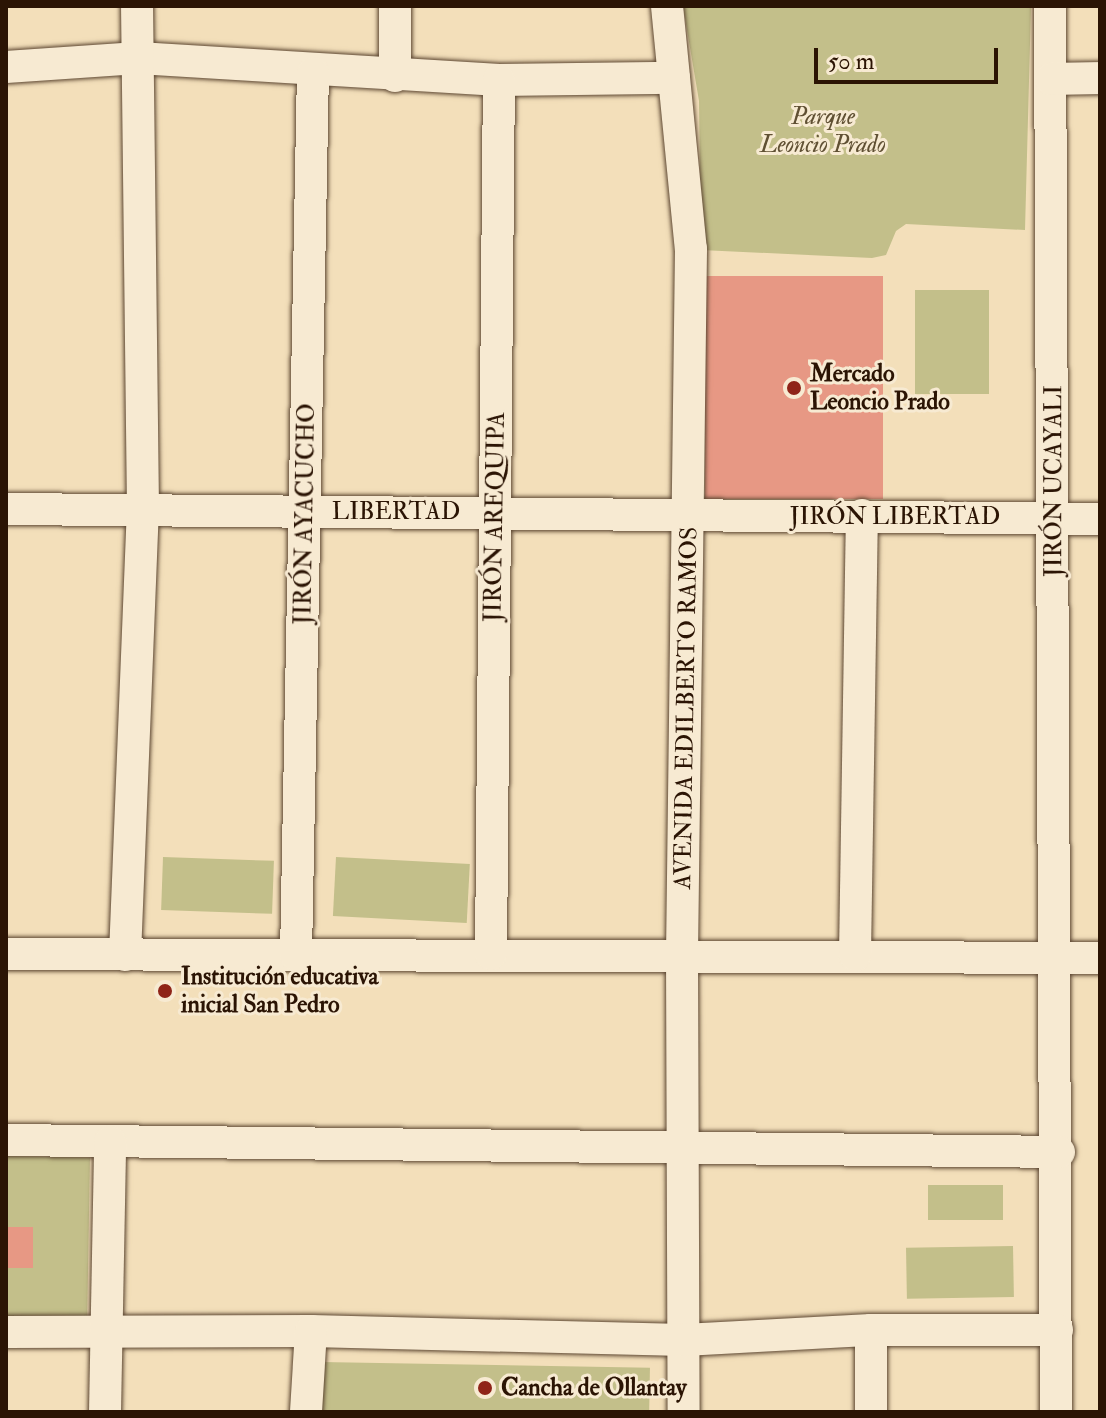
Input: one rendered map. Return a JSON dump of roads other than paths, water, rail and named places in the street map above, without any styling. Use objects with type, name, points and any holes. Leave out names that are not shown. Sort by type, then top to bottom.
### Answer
[{"type":"street","points":[[125,955],[143,509],[137,6]]},
{"type":"street","points":[[395,6],[395,76]]},
{"type":"street","name":"AVENIDA EDILBERTO RAMOS","points":[[667,6],[691,249],[690,518],[682,953],[684,1412]]},
{"type":"street","name":"JIRÓN UCAYALI","points":[[1050,6],[1059,1152],[1056,1412]]},
{"type":"street","points":[[6,67],[138,58],[313,73],[499,80],[674,78]]},
{"type":"street","name":"JIRÓN AYACUCHO","points":[[296,955],[313,73]]},
{"type":"street","points":[[1051,79],[1100,78]]},
{"type":"street","name":"JIRÓN AREQUIPA","points":[[491,954],[499,80]]},
{"type":"street","name":"LIBERTAD","points":[[6,509],[495,512],[690,518]]},
{"type":"street","points":[[855,955],[862,515]]},
{"type":"street","name":"JIRÓN LIBERTAD","points":[[690,518],[862,515],[1100,519]]},
{"type":"street","points":[[6,954],[682,953],[1100,958]]},
{"type":"street","points":[[6,1140],[1059,1152]]},
{"type":"street","points":[[105,1412],[110,1142]]},
{"type":"street","points":[[6,1332],[311,1331],[684,1340],[871,1330],[1057,1330]]},
{"type":"street","points":[[871,1330],[871,1412]]},
{"type":"street","points":[[306,1412],[311,1331]]},
{"type":"place","name":"Mercado Leoncio Prado","points":[[794,388]]},
{"type":"place","name":"Institución educativa inicial San Pedro","points":[[165,991]]},
{"type":"place","name":"Cancha de Ollantay","points":[[485,1388]]},
{"type":"park label","name":"Parque Leoncio Prado","points":[[823,131]]}]
